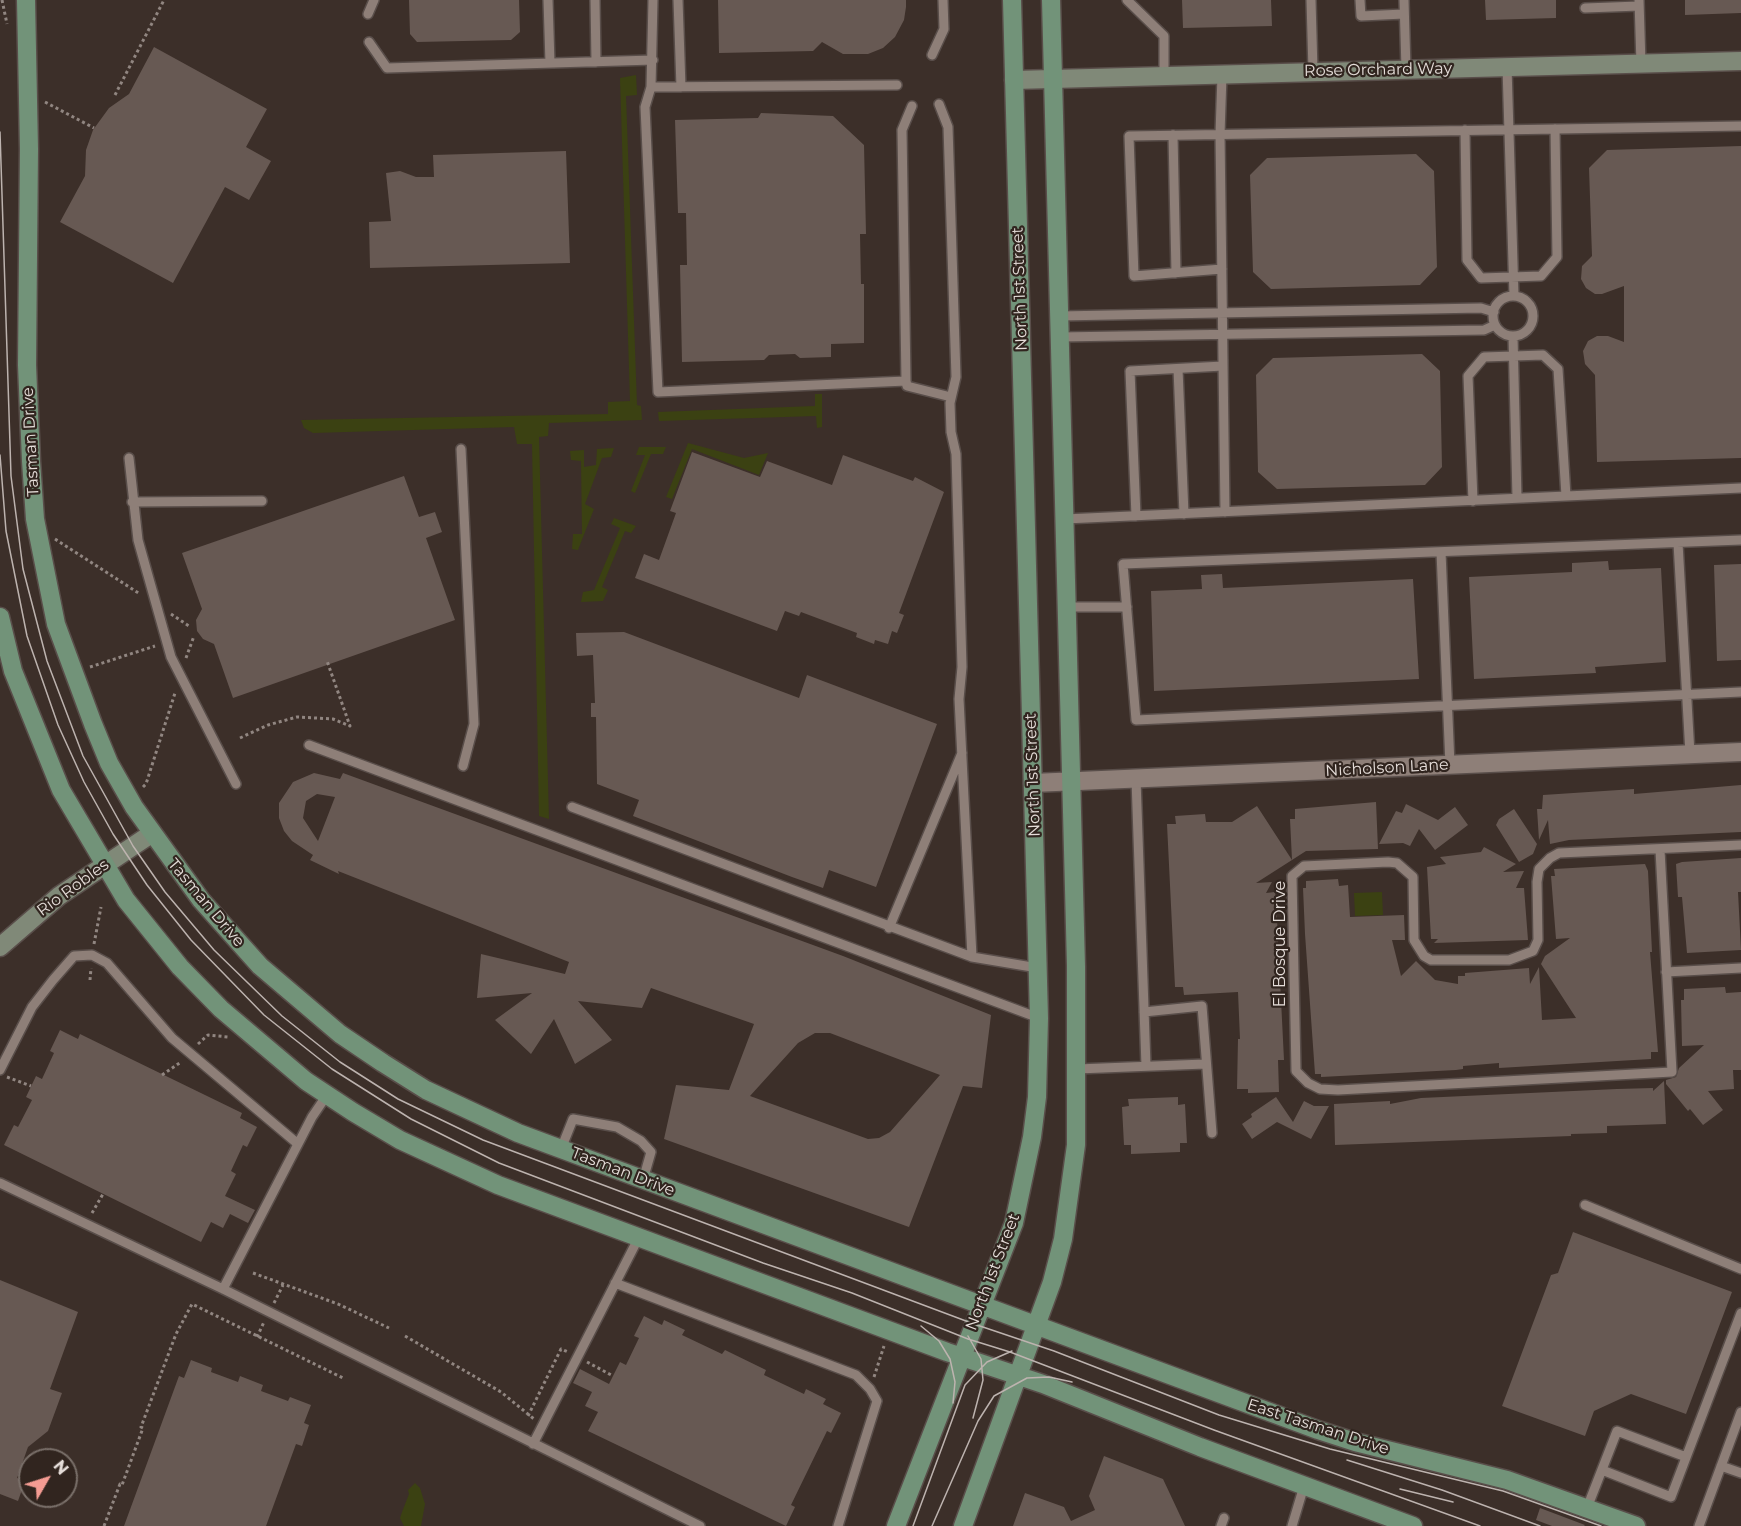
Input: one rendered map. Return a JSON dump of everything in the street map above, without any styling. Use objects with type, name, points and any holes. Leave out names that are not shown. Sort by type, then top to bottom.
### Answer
[{"type":"main road","name":"Tasman Drive","points":[[26,0],[29,149],[28,404],[35,519],[57,624],[74,675],[110,763],[151,834],[230,935],[292,995],[340,1034],[426,1090],[518,1133],[1038,1326]]},
{"type":"main road","name":"North 1st Street","points":[[897,1526],[1014,1223],[1026,1173],[1036,1097],[1038,968],[1012,0]]},
{"type":"main road","points":[[963,1526],[1038,1326],[1052,1282],[1070,1194],[1076,1145],[1077,1069],[1071,781],[1051,0]]},
{"type":"main road","points":[[0,617],[13,671],[62,790],[126,900],[184,971],[260,1045],[327,1095],[400,1140],[449,1164],[1413,1526]]},
{"type":"main road","name":"East Tasman Drive","points":[[1038,1326],[1318,1430],[1507,1480],[1636,1526]]},
{"type":"street","name":"Rose Orchard Way","points":[[1014,80],[1741,61]]},
{"type":"street","name":"Nicholson Lane","points":[[1033,783],[1741,752]]},
{"type":"street","name":"Rio Robles","points":[[1,945],[36,914],[151,834]]},
{"type":"lane","points":[[368,14],[374,0]]},
{"type":"lane","points":[[548,0],[550,63]]},
{"type":"lane","points":[[595,0],[596,62]]},
{"type":"lane","points":[[653,0],[651,87],[645,107],[658,392],[906,381]]},
{"type":"lane","points":[[678,0],[681,87]]},
{"type":"lane","points":[[932,55],[944,29],[943,0]]},
{"type":"lane","points":[[1127,0],[1164,36],[1164,76]]},
{"type":"lane","points":[[1311,0],[1313,71]]},
{"type":"lane","points":[[1360,0],[1360,16],[1404,14]]},
{"type":"lane","points":[[1404,0],[1406,69]]},
{"type":"lane","points":[[1585,8],[1639,3],[1641,64]]},
{"type":"lane","points":[[369,42],[387,68],[653,60]]},
{"type":"lane","points":[[1507,67],[1514,296]]},
{"type":"lane","points":[[1222,75],[1220,134],[1225,512]]},
{"type":"lane","points":[[651,87],[897,85]]},
{"type":"lane","points":[[939,104],[948,127],[956,377],[951,397],[951,432],[956,454],[962,667],[959,699],[972,957]]},
{"type":"lane","points":[[912,106],[902,130],[906,381],[907,386],[951,397]]},
{"type":"lane","points":[[1222,269],[1134,276],[1129,136],[1741,126]]},
{"type":"lane","points":[[1464,130],[1467,260],[1481,278],[1541,276],[1557,257],[1555,129]]},
{"type":"lane","points":[[1173,135],[1176,273]]},
{"type":"lane","points":[[1514,296],[1525,299],[1533,308],[1534,320],[1529,330],[1519,336],[1507,336],[1495,325],[1494,312],[1503,298],[1514,296]]},
{"type":"lane","points":[[1059,316],[1481,308],[1494,312]]},
{"type":"lane","points":[[1060,338],[1484,330],[1495,325]]},
{"type":"lane","points":[[1513,336],[1517,498]]},
{"type":"lane","points":[[1473,501],[1468,376],[1484,357],[1542,355],[1558,369],[1566,496]]},
{"type":"lane","points":[[1136,516],[1130,371],[1223,366]]},
{"type":"lane","points":[[1178,369],[1184,514]]},
{"type":"lane","points":[[461,449],[474,724],[463,766]]},
{"type":"lane","points":[[129,458],[132,502],[138,540],[166,643],[180,676],[236,784]]},
{"type":"lane","points":[[1065,519],[1741,488]]},
{"type":"lane","points":[[132,502],[262,501]]},
{"type":"lane","points":[[1741,540],[1123,564],[1136,720],[1741,692]]},
{"type":"lane","points":[[1678,543],[1690,754]]},
{"type":"lane","points":[[1441,552],[1450,765]]},
{"type":"lane","points":[[1067,607],[1127,607]]},
{"type":"lane","points":[[309,745],[1039,1018]]},
{"type":"lane","points":[[889,928],[963,751]]},
{"type":"lane","points":[[1136,779],[1146,1066]]},
{"type":"lane","points":[[572,807],[889,928],[972,957],[1038,968]]},
{"type":"lane","name":"El Bosque Drive","points":[[1666,972],[1672,1072],[1338,1090],[1320,1089],[1308,1083],[1296,1071],[1292,876],[1304,866],[1397,863],[1413,877],[1414,940],[1424,956],[1431,960],[1509,960],[1533,951],[1538,940],[1537,882],[1539,869],[1559,853],[1741,845]]},
{"type":"lane","points":[[1660,850],[1666,972],[1741,968]]},
{"type":"lane","points":[[0,1072],[32,1007],[53,980],[74,956],[92,955],[107,963],[172,1038],[298,1144]]},
{"type":"lane","points":[[1144,1012],[1202,1006],[1212,1133]]},
{"type":"lane","points":[[1077,1069],[1205,1064]]},
{"type":"lane","points":[[223,1289],[298,1144],[327,1095]]},
{"type":"lane","points":[[561,1149],[573,1119],[617,1127],[641,1141],[651,1152],[644,1180]]},
{"type":"lane","points":[[0,1183],[223,1289],[700,1526]]},
{"type":"lane","points":[[1586,1205],[1741,1269]]},
{"type":"lane","points":[[533,1444],[639,1237]]},
{"type":"lane","points":[[615,1283],[856,1375],[870,1389],[878,1401],[838,1526]]},
{"type":"lane","points":[[1602,1470],[1671,1497],[1741,1313]]},
{"type":"lane","points":[[1699,1526],[1741,1412]]},
{"type":"lane","points":[[1587,1508],[1617,1431],[1686,1457]]},
{"type":"lane","points":[[1721,1466],[1741,1473]]},
{"type":"lane","points":[[1292,1526],[1304,1485]]},
{"type":"path","points":[[2,0],[7,24]]},
{"type":"path","points":[[115,95],[164,0]]},
{"type":"path","points":[[44,101],[94,128]]},
{"type":"path","points":[[54,538],[189,626]]},
{"type":"path","points":[[143,787],[146,784],[194,636]]},
{"type":"path","points":[[88,668],[166,643]]},
{"type":"path","points":[[240,738],[268,725],[297,717],[333,719],[350,726],[327,661]]},
{"type":"path","points":[[198,1044],[208,1035],[233,1037]]},
{"type":"path","points":[[162,1075],[184,1059]]},
{"type":"path","points":[[0,1072],[31,1086]]},
{"type":"path","points":[[91,1216],[103,1194]]},
{"type":"path","points":[[253,1273],[338,1304],[389,1328]]},
{"type":"path","points":[[104,1526],[120,1484],[122,1485],[126,1475],[143,1428],[141,1427],[176,1334],[192,1304],[343,1378]]},
{"type":"path","points":[[405,1336],[501,1392],[534,1419]]},
{"type":"path","points":[[870,1389],[885,1344]]},
{"type":"green space","points":[[636,75],[637,95],[626,96],[637,405],[641,406],[642,420],[549,423],[548,436],[539,437],[549,819],[539,816],[532,444],[517,444],[514,427],[313,433],[304,428],[301,420],[608,414],[608,402],[630,401],[620,78]]},
{"type":"green space","points":[[815,394],[822,394],[822,427],[817,428],[816,416],[659,421],[658,412],[815,406]]},
{"type":"green space","points":[[688,443],[744,458],[768,453],[759,475],[692,449],[672,499],[666,497]]},
{"type":"green space","points":[[639,447],[666,447],[663,454],[651,454],[635,493],[631,491],[645,455],[636,455]]},
{"type":"green space","points":[[614,448],[611,457],[602,458],[585,504],[594,509],[578,550],[572,549],[573,534],[582,534],[581,461],[571,460],[570,451],[584,450],[584,467],[596,465],[597,449]]},
{"type":"green space","points":[[614,518],[636,526],[631,533],[625,531],[602,587],[608,590],[603,601],[581,602],[583,592],[594,590],[620,528],[611,524]]},
{"type":"green space","points":[[1382,892],[1383,915],[1355,916],[1354,893]]},
{"type":"green space","points":[[415,1483],[420,1488],[425,1504],[421,1526],[404,1526],[400,1518],[409,1494],[408,1490]]},
{"type":"building","points":[[409,0],[519,0],[520,32],[511,40],[417,42],[410,34]]},
{"type":"building","points":[[718,0],[906,0],[906,7],[904,20],[895,37],[883,48],[868,54],[843,54],[822,42],[813,51],[719,53]]},
{"type":"building","points":[[1182,0],[1271,0],[1272,26],[1183,28]]},
{"type":"building","points":[[1485,0],[1556,0],[1556,18],[1486,20]]},
{"type":"building","points":[[1685,0],[1741,0],[1741,13],[1685,15]]},
{"type":"building","points":[[154,47],[267,109],[246,147],[271,161],[249,200],[225,187],[173,283],[60,222],[85,176],[86,150],[93,130],[109,108],[129,94]]},
{"type":"building","points":[[761,113],[833,116],[864,145],[866,234],[860,234],[861,284],[864,284],[864,343],[831,344],[831,357],[800,358],[795,354],[769,355],[764,360],[682,362],[680,265],[687,265],[686,213],[678,213],[675,120],[758,118]]},
{"type":"building","points":[[1741,146],[1741,458],[1597,462],[1595,375],[1585,364],[1583,351],[1588,341],[1597,336],[1608,336],[1624,342],[1624,286],[1602,294],[1595,294],[1586,288],[1581,279],[1582,266],[1592,256],[1589,168],[1607,150]]},
{"type":"building","points":[[566,151],[570,263],[370,268],[369,222],[391,221],[386,173],[400,171],[416,177],[434,177],[433,155]]},
{"type":"building","points":[[1416,154],[1434,171],[1437,267],[1420,285],[1271,289],[1253,272],[1250,175],[1267,158]]},
{"type":"building","points":[[1422,354],[1440,371],[1442,467],[1425,485],[1277,489],[1258,472],[1256,375],[1273,358]]},
{"type":"building","points":[[692,452],[760,477],[767,461],[832,485],[843,455],[913,481],[915,477],[944,492],[899,613],[904,615],[897,633],[892,631],[888,644],[875,640],[874,644],[856,637],[857,633],[801,612],[799,616],[785,611],[777,631],[635,578],[644,554],[659,560],[676,513],[670,511]]},
{"type":"building","points":[[404,476],[419,517],[435,512],[442,532],[426,538],[455,620],[233,698],[214,644],[203,639],[197,631],[196,620],[202,609],[182,553]]},
{"type":"building","points":[[1608,561],[1609,570],[1661,568],[1666,662],[1595,667],[1596,673],[1474,679],[1469,577],[1572,572],[1572,563]]},
{"type":"building","points":[[1741,564],[1741,660],[1717,661],[1714,565]]},
{"type":"building","points":[[1222,574],[1223,588],[1413,579],[1419,679],[1154,691],[1151,591],[1202,589],[1201,575]]},
{"type":"building","points":[[624,632],[799,698],[807,675],[937,724],[876,887],[829,870],[823,888],[792,877],[633,816],[639,800],[597,784],[596,717],[591,717],[591,703],[595,703],[593,655],[577,656],[576,633]]},
{"type":"building","points":[[314,773],[340,779],[343,773],[843,956],[991,1015],[982,1088],[963,1086],[909,1227],[664,1139],[676,1085],[729,1090],[754,1024],[651,988],[642,1008],[578,1001],[612,1040],[575,1064],[554,1019],[531,1054],[495,1020],[532,993],[477,998],[481,954],[565,974],[569,962],[338,871],[339,874],[310,860],[313,855],[292,841],[284,831],[279,818],[279,803],[293,782]],"holes":[[[317,794],[335,797],[318,841],[303,818],[306,801]],[[815,1033],[830,1033],[940,1075],[890,1132],[879,1138],[868,1139],[750,1096],[798,1043]]]},
{"type":"building","points":[[1741,785],[1741,832],[1569,840],[1550,844],[1548,820],[1539,840],[1537,809],[1542,809],[1543,795],[1634,789],[1634,794]]},
{"type":"building","points":[[1376,802],[1378,849],[1306,851],[1292,860],[1290,819],[1295,819],[1295,809]]},
{"type":"building","points":[[1406,804],[1438,820],[1455,807],[1468,825],[1435,850],[1419,829],[1410,846],[1403,843],[1379,844],[1396,811],[1402,813]]},
{"type":"building","points":[[1257,806],[1292,860],[1256,883],[1272,882],[1266,893],[1275,892],[1284,1060],[1278,1060],[1279,1092],[1248,1093],[1248,1089],[1237,1089],[1238,1039],[1240,1039],[1238,992],[1184,995],[1183,987],[1175,987],[1167,824],[1176,824],[1175,816],[1205,814],[1206,822],[1232,822]]},
{"type":"building","points":[[1514,809],[1537,844],[1533,854],[1519,862],[1496,825],[1499,819]]},
{"type":"building","points":[[1484,847],[1516,864],[1503,872],[1524,871],[1516,888],[1524,888],[1528,940],[1434,943],[1438,939],[1431,939],[1427,867],[1446,864],[1440,857],[1481,852]]},
{"type":"building","points":[[1741,858],[1741,892],[1738,892],[1741,950],[1687,953],[1682,897],[1678,897],[1676,864]]},
{"type":"building","points":[[1645,864],[1648,871],[1652,952],[1650,952],[1658,1052],[1651,1052],[1651,1059],[1499,1068],[1499,1063],[1463,1066],[1463,1069],[1456,1070],[1321,1077],[1321,1074],[1315,1074],[1305,934],[1303,888],[1306,888],[1306,881],[1338,879],[1339,886],[1348,885],[1350,917],[1404,915],[1405,940],[1392,940],[1401,976],[1416,961],[1435,980],[1458,984],[1458,976],[1465,976],[1465,973],[1529,968],[1530,984],[1539,967],[1542,1020],[1576,1018],[1541,964],[1545,956],[1570,938],[1556,939],[1551,876],[1555,876],[1554,869]]},
{"type":"building","points":[[1725,987],[1726,993],[1741,992],[1741,1070],[1733,1070],[1734,1089],[1708,1091],[1723,1110],[1703,1125],[1690,1109],[1688,1111],[1666,1084],[1666,1080],[1676,1077],[1679,1068],[1704,1045],[1682,1046],[1681,1000],[1684,1000],[1684,989]]},
{"type":"building","points":[[60,1030],[78,1039],[80,1034],[242,1113],[240,1118],[257,1127],[247,1147],[243,1145],[231,1171],[236,1174],[225,1196],[255,1210],[248,1223],[230,1214],[223,1228],[211,1222],[201,1242],[4,1145],[14,1125],[18,1127],[32,1100],[26,1097],[36,1076],[42,1079],[54,1053],[50,1051]]},
{"type":"building","points":[[1664,1081],[1666,1124],[1607,1126],[1607,1133],[1571,1134],[1571,1136],[1335,1145],[1334,1104],[1390,1101],[1390,1104],[1421,1098],[1617,1089],[1653,1088],[1653,1091]]},
{"type":"building","points":[[1178,1097],[1178,1105],[1185,1104],[1187,1143],[1180,1143],[1180,1152],[1131,1154],[1131,1145],[1124,1145],[1122,1107],[1129,1106],[1128,1099]]},
{"type":"building","points":[[1276,1097],[1293,1122],[1304,1101],[1314,1106],[1329,1106],[1311,1139],[1277,1122],[1252,1139],[1242,1124],[1252,1117],[1251,1114]]},
{"type":"building","points":[[1573,1232],[1732,1292],[1686,1414],[1631,1394],[1594,1411],[1585,1436],[1502,1406],[1551,1275],[1558,1273]]},
{"type":"building","points":[[0,1280],[78,1312],[50,1389],[62,1393],[48,1431],[28,1448],[18,1448],[18,1501],[0,1494]]},
{"type":"building","points":[[644,1316],[662,1325],[664,1320],[685,1330],[682,1335],[722,1354],[725,1350],[766,1370],[764,1375],[804,1394],[806,1389],[826,1399],[823,1404],[841,1413],[831,1433],[827,1431],[791,1505],[795,1507],[786,1526],[588,1431],[598,1412],[585,1406],[592,1392],[573,1383],[580,1369],[609,1384],[620,1362],[626,1365],[639,1338],[634,1336]]},
{"type":"building","points":[[191,1360],[212,1368],[211,1372],[238,1382],[240,1376],[263,1385],[261,1391],[288,1401],[290,1397],[311,1405],[304,1423],[309,1425],[302,1446],[296,1444],[266,1526],[124,1526],[179,1376],[184,1378]]},
{"type":"building","points":[[1104,1456],[1163,1479],[1185,1526],[1013,1526],[1025,1493],[1064,1507],[1071,1521],[1095,1510],[1089,1496]]},
{"type":"building","points":[[1540,1508],[1585,1525],[1552,1526],[1536,1520]]},
{"type":"tram line","points":[[0,132],[11,476],[23,569],[47,661],[83,756],[133,846],[165,892],[214,950],[282,1016],[340,1062],[398,1099],[483,1140],[974,1324],[1054,1351],[1219,1415],[1330,1449],[1503,1491],[1601,1526]]},
{"type":"tram line","points":[[0,455],[6,531],[27,636],[58,725],[84,782],[113,834],[147,885],[191,940],[264,1015],[332,1069],[411,1119],[499,1163],[763,1263],[852,1293],[968,1339],[1010,1352],[1214,1430],[1480,1526]]},
{"type":"tram line","points":[[921,1326],[939,1341],[950,1359],[955,1382],[953,1403]]},
{"type":"tram line","points":[[968,1336],[981,1359],[983,1380],[973,1418]]},
{"type":"tram line","points":[[913,1526],[965,1385],[987,1362],[1012,1351]]},
{"type":"tram line","points":[[932,1526],[978,1421],[994,1396],[1027,1378],[1049,1377],[1072,1382]]},
{"type":"tram line","points":[[1347,1460],[1442,1490],[1540,1526]]},
{"type":"tram line","points":[[1400,1489],[1453,1502]]}]
